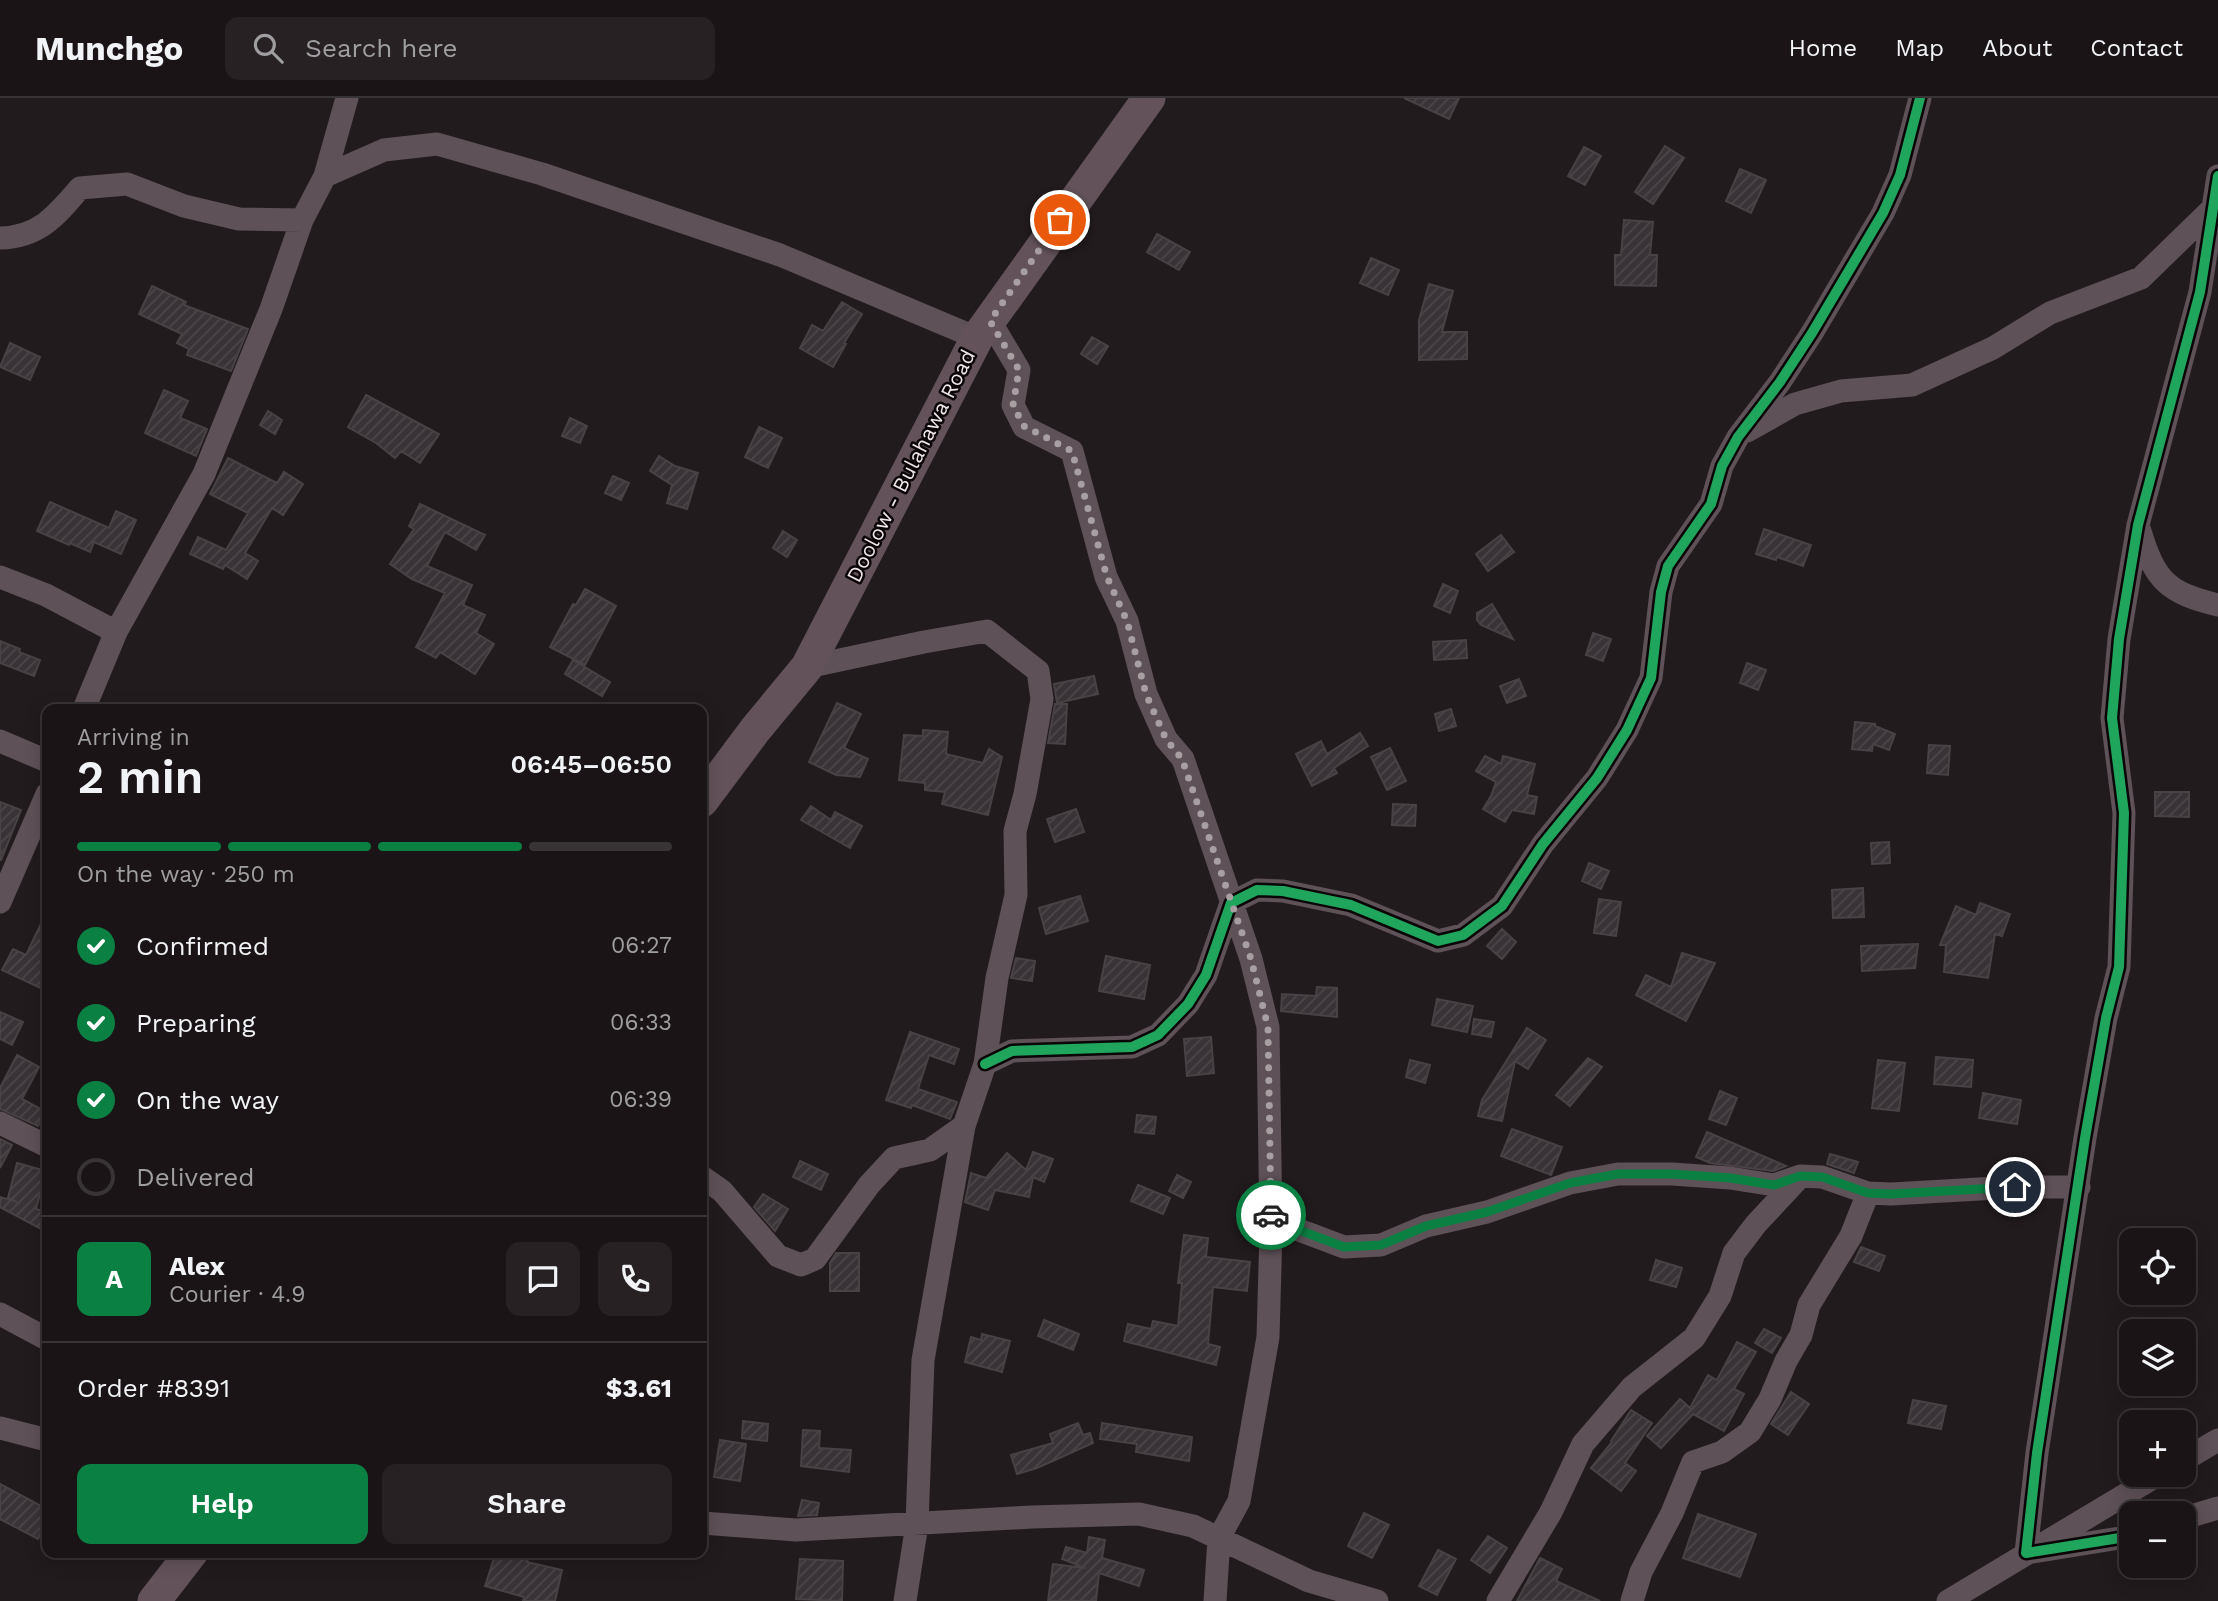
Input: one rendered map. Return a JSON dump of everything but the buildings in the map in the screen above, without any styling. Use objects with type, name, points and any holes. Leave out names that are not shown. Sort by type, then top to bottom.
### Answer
[{"type":"main road","name":"Doolow - Bulahawa Road","points":[[707,794],[807,667],[983,329],[1149,98]]},
{"type":"main road","points":[[154,1601],[187,1558]]},
{"type":"street","points":[[86,704],[116,632],[204,474],[271,309],[302,220],[325,176],[347,98]]},
{"type":"street","points":[[985,1064],[1012,1051],[1132,1047],[1158,1035],[1188,1003],[1206,975],[1231,903],[1256,890],[1283,891],[1351,905],[1438,941],[1463,935],[1502,906],[1543,844],[1597,778],[1627,730],[1651,677],[1661,592],[1668,566],[1711,504],[1722,466],[1738,437],[1780,382],[1883,213],[1900,175],[1920,98]]},
{"type":"street","points":[[325,176],[384,150],[437,144],[542,174],[780,255],[983,329],[1019,370],[1013,405],[1024,426],[1072,451],[1107,577],[1127,621],[1146,694],[1166,739],[1182,759],[1251,959],[1268,1027],[1271,1231],[1268,1337],[1239,1501],[1219,1538],[1215,1601]]},
{"type":"street","points":[[2026,1553],[2037,1453],[2078,1187],[2106,1018],[2119,967],[2124,813],[2112,718],[2119,639],[2138,525],[2200,292],[2216,205],[2218,176]]},
{"type":"street","points":[[0,238],[18,238],[54,219],[80,188],[127,184],[184,206],[239,219],[302,220]]},
{"type":"street","points":[[1738,437],[1796,404],[1841,391],[1912,385],[1993,348],[2050,313],[2141,278],[2216,205]]},
{"type":"street","points":[[2138,525],[2147,557],[2166,585],[2189,598],[2218,606]]},
{"type":"street","points":[[0,576],[46,595],[116,632]]},
{"type":"street","points":[[807,667],[987,631],[1038,671],[1042,699],[1025,794],[1015,831],[1016,895],[997,978],[985,1064],[964,1126],[923,1360],[917,1524],[905,1601]]},
{"type":"street","points":[[0,741],[42,759]]},
{"type":"street","points":[[2,890],[42,805]]},
{"type":"street","points":[[0,1123],[42,1144]]},
{"type":"street","points":[[707,1180],[722,1191],[778,1255],[801,1265],[814,1259],[869,1185],[894,1158],[930,1150],[964,1126]]},
{"type":"street","points":[[1271,1231],[1291,1227],[1344,1247],[1381,1245],[1426,1226],[1487,1212],[1570,1183],[1618,1174],[1730,1178],[1774,1185],[1800,1176],[1822,1177],[1868,1193],[2078,1187]]},
{"type":"street","points":[[1498,1601],[1551,1512],[1583,1444],[1632,1387],[1694,1338],[1720,1296],[1734,1254],[1756,1224],[1800,1176]]},
{"type":"street","points":[[1632,1601],[1641,1572],[1672,1513],[1693,1462],[1722,1452],[1750,1432],[1770,1399],[1786,1361],[1801,1335],[1809,1306],[1851,1236],[1868,1193]]},
{"type":"street","points":[[0,1314],[42,1336]]},
{"type":"street","points":[[0,1428],[42,1439]]},
{"type":"street","points":[[2196,1453],[2218,1440]]},
{"type":"street","points":[[1948,1601],[2138,1487]]},
{"type":"street","points":[[2196,1514],[2218,1508]]},
{"type":"street","points":[[707,1523],[796,1530],[1139,1514],[1194,1526],[1309,1581],[1377,1601]]},
{"type":"street","points":[[2026,1553],[2119,1539]]},
{"type":"cycle path","points":[[985,1064],[1012,1051],[1132,1047],[1158,1035],[1188,1004],[1206,975],[1231,903],[1257,890],[1283,891],[1351,905],[1438,941],[1463,935],[1502,906],[1543,844],[1597,778],[1627,730],[1651,678],[1661,592],[1668,566],[1711,504],[1722,466],[1738,437],[1780,382],[1812,333],[1883,213],[1900,175],[1920,98]]},
{"type":"cycle path","points":[[2119,1538],[2026,1553],[2037,1453],[2085,1138],[2106,1018],[2119,967],[2124,813],[2112,718],[2119,639],[2138,525],[2200,292],[2218,176]]},
{"type":"way so far","points":[[1060,220],[990,321],[1019,370],[1013,405],[1024,426],[1072,451],[1107,577],[1127,621],[1146,694],[1166,739],[1182,759],[1251,959],[1268,1027],[1271,1215]]},
{"type":"route","points":[[1271,1215],[1271,1231],[1291,1227],[1344,1247],[1381,1245],[1426,1226],[1487,1212],[1570,1183],[1618,1174],[1730,1178],[1774,1185],[1800,1176],[1822,1177],[1868,1193],[1891,1194],[2015,1187]]}]
